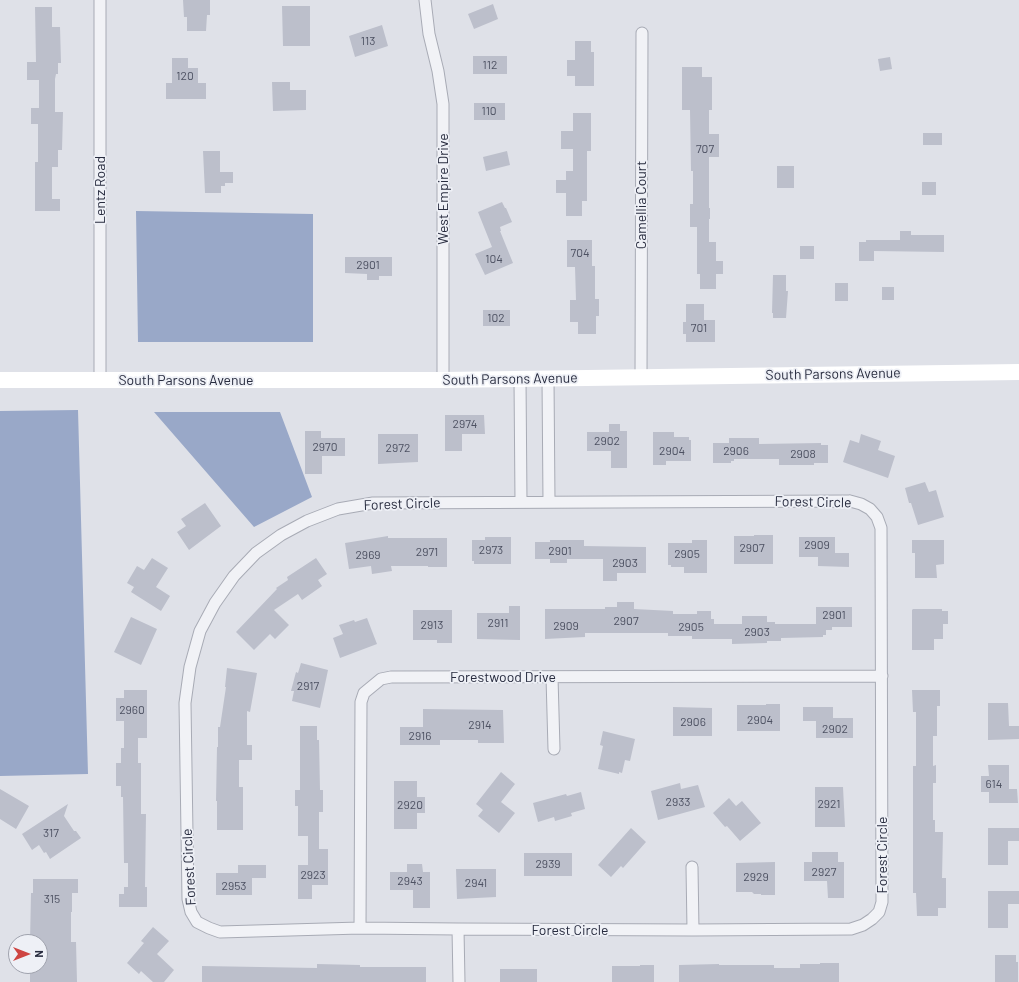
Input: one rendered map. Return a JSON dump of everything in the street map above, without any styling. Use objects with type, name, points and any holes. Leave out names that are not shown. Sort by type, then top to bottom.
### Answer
[{"type":"main road","name":"South Parsons Avenue","points":[[0,380],[443,380],[1019,372]]},
{"type":"street","name":"Lentz Road","points":[[100,0],[100,380]]},
{"type":"street","name":"West Empire Drive","points":[[425,0],[429,34],[438,71],[443,104],[443,380]]},
{"type":"street","name":"Camellia Court","points":[[641,377],[642,33]]},
{"type":"street","points":[[520,379],[521,502]]},
{"type":"street","points":[[548,379],[550,502]]},
{"type":"street","name":"Forest Circle","points":[[373,502],[521,502],[850,502],[861,504],[870,509],[877,516],[881,528],[882,902],[879,912],[872,919],[863,925],[851,929],[693,930],[360,928],[220,932],[197,922],[191,912],[188,899],[185,703],[190,667],[200,631],[215,603],[230,581],[256,553],[281,535],[308,521],[338,509],[373,502]]},
{"type":"street","name":"Forestwood Drive","points":[[360,928],[361,702],[364,693],[381,679],[391,677],[882,676]]},
{"type":"street","points":[[552,677],[554,749]]},
{"type":"street","points":[[692,867],[693,930]]},
{"type":"street","points":[[458,929],[459,982]]},
{"type":"water","points":[[136,211],[313,214],[313,342],[138,342]]},
{"type":"water","points":[[78,410],[88,774],[0,776],[0,411]]},
{"type":"water","points":[[154,412],[280,412],[312,497],[254,527]]},
{"type":"building","points":[[183,0],[210,0],[210,15],[207,15],[206,31],[187,31],[187,17],[184,17]]},
{"type":"building","points":[[493,4],[498,19],[474,29],[468,14]]},
{"type":"building","points":[[282,6],[310,6],[310,46],[283,46]]},
{"type":"building","points":[[35,7],[52,7],[52,27],[60,27],[61,63],[58,63],[58,74],[56,74],[55,79],[55,112],[63,112],[62,150],[58,150],[58,167],[52,167],[52,199],[60,199],[60,211],[35,211],[35,162],[38,162],[38,124],[31,124],[31,108],[39,108],[39,80],[27,80],[27,62],[36,62]]},
{"type":"building","points":[[382,25],[388,46],[355,57],[349,36]]},
{"type":"building","points":[[575,41],[591,41],[591,52],[594,52],[594,86],[575,86],[575,76],[567,76],[567,60],[575,60]]},
{"type":"building","points":[[473,56],[507,56],[507,74],[473,74]]},
{"type":"building","points":[[890,57],[892,69],[880,71],[878,59]]},
{"type":"building","points":[[172,58],[188,58],[188,68],[198,68],[198,83],[206,83],[206,99],[166,99],[166,83],[172,83]]},
{"type":"building","points":[[682,67],[702,67],[702,77],[712,77],[712,110],[709,110],[709,134],[719,134],[719,157],[709,157],[709,242],[716,242],[716,261],[723,261],[723,274],[716,274],[716,289],[700,289],[700,274],[697,274],[697,227],[690,227],[690,204],[693,204],[693,171],[691,171],[690,110],[682,110]]},
{"type":"building","points":[[272,82],[290,82],[290,90],[306,90],[306,110],[273,111]]},
{"type":"building","points":[[474,103],[505,103],[505,120],[474,120]]},
{"type":"building","points":[[573,113],[591,113],[591,151],[587,151],[587,201],[582,201],[582,216],[566,216],[566,193],[556,193],[556,180],[566,180],[566,171],[573,171],[573,149],[561,149],[561,131],[573,131]]},
{"type":"building","points":[[923,133],[942,133],[942,145],[923,145]]},
{"type":"building","points":[[203,151],[220,151],[220,172],[233,172],[233,183],[225,183],[225,186],[221,186],[221,193],[205,193]]},
{"type":"building","points":[[507,151],[510,165],[486,171],[483,157]]},
{"type":"building","points":[[777,166],[794,166],[794,188],[777,188]]},
{"type":"building","points":[[922,182],[936,182],[936,195],[922,195]]},
{"type":"building","points":[[502,202],[512,222],[500,227],[500,231],[513,263],[485,275],[475,254],[492,247],[478,212]]},
{"type":"building","points":[[900,231],[911,231],[911,235],[944,235],[944,252],[874,251],[874,261],[859,261],[859,242],[866,242],[866,240],[900,240]]},
{"type":"building","points":[[567,240],[592,240],[592,266],[595,266],[595,299],[599,299],[599,316],[596,316],[596,334],[578,334],[578,322],[570,322],[570,300],[576,300],[575,267],[567,267]]},
{"type":"building","points":[[800,246],[814,246],[814,259],[800,259]]},
{"type":"building","points":[[345,257],[392,257],[392,276],[379,276],[379,280],[367,280],[367,274],[345,273]]},
{"type":"building","points":[[773,275],[786,275],[786,291],[788,291],[786,318],[773,318]]},
{"type":"building","points":[[835,283],[848,283],[848,301],[835,301]]},
{"type":"building","points":[[882,287],[894,287],[894,300],[882,300]]},
{"type":"building","points":[[686,304],[704,304],[704,320],[715,320],[715,342],[686,342],[686,334],[683,334],[683,322],[686,322]]},
{"type":"building","points":[[483,310],[510,310],[510,326],[483,326]]},
{"type":"building","points":[[445,415],[484,415],[485,434],[462,434],[462,451],[445,451]]},
{"type":"building","points":[[609,424],[620,424],[620,431],[627,431],[627,468],[611,468],[611,451],[587,451],[587,432],[609,432]]},
{"type":"building","points":[[305,431],[321,431],[321,438],[345,438],[345,456],[322,456],[322,474],[305,474]]},
{"type":"building","points":[[653,432],[674,432],[674,437],[689,437],[689,440],[691,440],[691,461],[666,461],[666,465],[653,465]]},
{"type":"building","points":[[378,434],[418,434],[418,462],[378,464]]},
{"type":"building","points":[[861,434],[881,441],[878,450],[895,456],[888,478],[843,462],[850,440],[859,443]]},
{"type":"building","points":[[729,438],[759,438],[759,444],[821,443],[821,445],[828,445],[828,463],[814,463],[814,465],[779,465],[779,459],[734,459],[731,463],[713,463],[713,443],[729,443]]},
{"type":"building","points":[[925,482],[929,492],[936,490],[944,517],[918,525],[905,488]]},
{"type":"building","points":[[205,503],[221,526],[189,550],[177,532],[186,526],[181,519]]},
{"type":"building","points":[[773,535],[773,564],[734,564],[734,536]]},
{"type":"building","points":[[388,536],[388,538],[447,538],[447,567],[391,566],[392,571],[372,574],[371,566],[349,569],[345,543]]},
{"type":"building","points":[[485,537],[511,537],[511,564],[474,564],[474,561],[472,561],[472,540],[485,540]]},
{"type":"building","points":[[799,537],[835,537],[835,553],[849,553],[849,567],[818,566],[818,557],[799,557]]},
{"type":"building","points":[[550,540],[584,540],[584,546],[646,547],[646,573],[617,573],[617,581],[603,581],[603,559],[567,559],[567,563],[550,563],[550,559],[535,559],[535,542],[550,542]]},
{"type":"building","points":[[692,540],[707,540],[707,573],[684,573],[684,567],[671,567],[671,565],[668,565],[668,543],[692,543]]},
{"type":"building","points":[[912,540],[944,540],[944,564],[936,565],[937,578],[915,578],[915,553],[912,553]]},
{"type":"building","points":[[152,558],[168,568],[156,587],[170,596],[161,611],[131,592],[134,587],[127,583],[137,566],[144,570]]},
{"type":"building","points":[[316,558],[327,574],[318,580],[322,586],[302,600],[298,594],[274,610],[289,625],[275,639],[270,634],[254,650],[236,632],[277,589],[276,588],[288,580],[287,577]]},
{"type":"building","points":[[617,602],[634,602],[634,609],[673,611],[673,614],[697,614],[697,611],[711,611],[711,619],[714,619],[714,624],[742,624],[742,616],[767,616],[767,622],[775,622],[775,624],[816,624],[816,607],[852,607],[852,627],[832,627],[832,630],[826,630],[826,635],[823,635],[823,637],[781,638],[781,641],[767,641],[767,643],[732,644],[732,639],[692,639],[692,636],[668,636],[668,633],[585,633],[585,637],[545,639],[545,609],[605,609],[605,607],[617,607]]},
{"type":"building","points":[[509,606],[520,606],[520,640],[477,639],[477,613],[509,613]]},
{"type":"building","points":[[913,609],[942,609],[942,611],[948,611],[948,624],[943,624],[943,639],[934,639],[934,650],[912,650]]},
{"type":"building","points":[[413,610],[452,610],[452,643],[437,643],[437,640],[413,640]]},
{"type":"building","points":[[131,617],[157,629],[141,665],[114,652]]},
{"type":"building","points":[[367,618],[377,644],[340,658],[333,638],[343,634],[339,625],[354,620],[355,622]]},
{"type":"building","points":[[301,663],[328,670],[320,708],[292,701],[294,691],[291,691],[296,672],[298,673]]},
{"type":"building","points":[[227,668],[257,673],[250,712],[247,711],[247,745],[252,745],[252,760],[239,760],[239,787],[243,787],[243,830],[217,830],[216,801],[218,727],[220,727],[226,687]]},
{"type":"building","points":[[124,690],[147,690],[147,738],[138,738],[138,763],[141,763],[141,814],[146,814],[145,887],[147,887],[147,907],[119,907],[119,894],[124,894],[124,887],[128,887],[128,863],[124,863],[123,797],[121,797],[121,786],[116,786],[116,763],[121,763],[121,748],[124,748],[124,721],[116,721],[116,698],[124,698]]},
{"type":"building","points":[[912,690],[940,690],[940,706],[937,706],[937,736],[933,736],[933,766],[936,765],[936,783],[933,783],[933,820],[935,820],[935,832],[943,832],[942,878],[946,878],[946,908],[938,908],[938,916],[917,916],[916,893],[913,893],[913,766],[916,766],[916,712],[913,712]]},
{"type":"building","points":[[988,703],[1008,703],[1009,726],[1019,726],[1019,739],[988,740]]},
{"type":"building","points":[[780,704],[780,731],[737,731],[737,705]]},
{"type":"building","points":[[673,707],[712,708],[712,736],[673,736]]},
{"type":"building","points":[[803,707],[833,707],[833,718],[853,718],[853,738],[816,738],[816,721],[803,721]]},
{"type":"building","points":[[423,709],[503,710],[504,743],[478,743],[478,740],[440,740],[440,745],[400,745],[400,727],[423,727]]},
{"type":"building","points":[[300,726],[317,726],[317,740],[319,740],[320,790],[323,790],[323,812],[319,812],[319,849],[328,849],[328,885],[312,885],[312,899],[298,899],[298,865],[308,865],[308,836],[298,836],[298,806],[295,806],[295,790],[300,790]]},
{"type":"building","points":[[603,731],[635,739],[630,761],[625,760],[622,773],[619,772],[619,774],[598,769],[603,746],[600,745]]},
{"type":"building","points":[[988,765],[1009,765],[1009,789],[1017,789],[1018,803],[989,803],[989,792],[981,792],[981,776],[989,776]]},
{"type":"building","points":[[501,772],[515,784],[501,802],[515,813],[499,833],[478,816],[483,810],[476,804]]},
{"type":"building","points":[[394,781],[417,781],[417,797],[425,797],[425,813],[417,813],[417,829],[394,829]]},
{"type":"building","points":[[680,783],[681,789],[698,785],[705,807],[658,820],[651,791]]},
{"type":"building","points":[[815,787],[843,787],[845,827],[815,827]]},
{"type":"building","points":[[0,789],[29,806],[16,829],[0,819]]},
{"type":"building","points":[[581,792],[585,809],[571,813],[572,816],[555,821],[554,817],[538,822],[533,803],[566,794],[567,796]]},
{"type":"building","points":[[729,798],[736,806],[742,801],[761,823],[740,841],[713,813]]},
{"type":"building","points":[[68,804],[64,816],[74,831],[76,831],[81,838],[50,859],[39,845],[32,850],[22,834]]},
{"type":"building","points":[[631,828],[646,842],[623,868],[621,866],[611,877],[598,865]]},
{"type":"building","points":[[988,828],[1019,828],[1019,841],[1008,841],[1008,865],[988,865]]},
{"type":"building","points":[[812,852],[838,852],[838,862],[844,862],[844,898],[828,898],[827,881],[804,881],[804,862],[812,862]]},
{"type":"building","points":[[524,853],[572,853],[572,876],[524,876]]},
{"type":"building","points":[[775,862],[775,895],[761,895],[754,894],[752,892],[736,892],[736,863]]},
{"type":"building","points":[[407,864],[422,864],[423,872],[430,872],[430,908],[413,908],[413,890],[390,890],[390,872],[407,872]]},
{"type":"building","points":[[238,865],[266,865],[266,878],[252,878],[252,895],[216,895],[216,873],[238,873]]},
{"type":"building","points":[[456,869],[496,869],[496,897],[457,899]]},
{"type":"building","points":[[33,879],[78,879],[78,893],[72,893],[71,912],[71,942],[76,942],[77,982],[30,982],[30,974],[48,974],[48,934],[30,934],[31,893],[33,893]]},
{"type":"building","points":[[988,891],[1019,891],[1019,904],[1008,904],[1008,928],[988,928]]},
{"type":"building","points":[[153,927],[169,941],[157,954],[174,970],[164,982],[153,982],[141,971],[139,974],[127,963],[144,943],[141,941]]},
{"type":"building","points":[[995,955],[1016,955],[1016,962],[1018,962],[1018,982],[995,982]]},
{"type":"building","points":[[839,963],[839,982],[679,982],[679,965],[774,965],[774,968],[800,968],[800,964]]},
{"type":"building","points":[[317,964],[360,965],[360,967],[426,967],[426,982],[202,982],[202,966],[317,968]]},
{"type":"building","points":[[654,965],[654,982],[612,982],[612,966]]},
{"type":"building","points":[[500,969],[537,969],[537,982],[500,982]]}]
